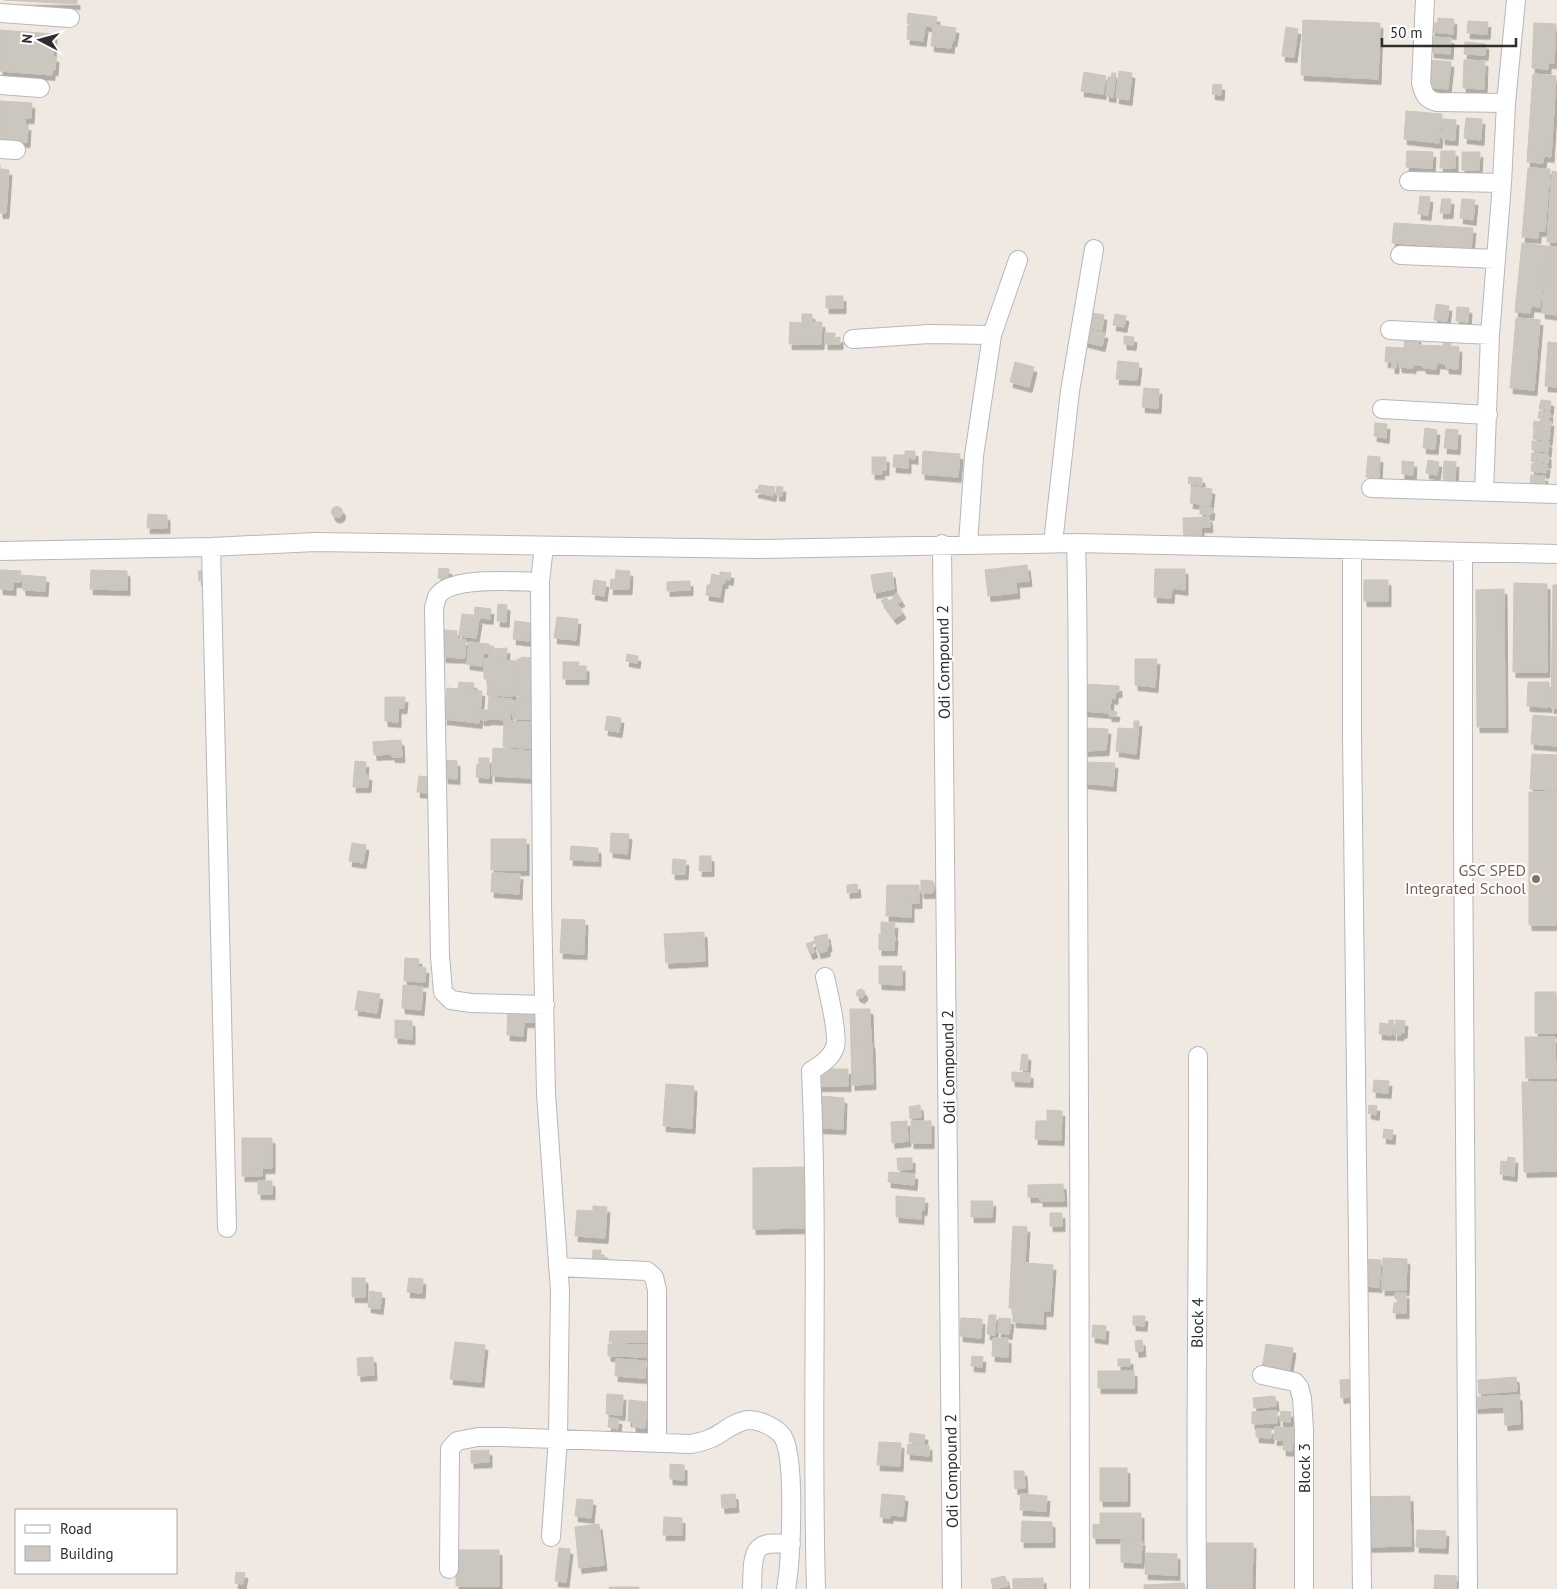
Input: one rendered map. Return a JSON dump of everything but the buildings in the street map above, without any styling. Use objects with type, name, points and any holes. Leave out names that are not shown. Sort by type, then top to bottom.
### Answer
[{"type":"street","points":[[1425,0],[1420,83],[1424,95],[1437,102],[1506,103]]},
{"type":"street","points":[[1484,492],[1490,335],[1502,183],[1506,103],[1516,0]]},
{"type":"street","points":[[0,13],[70,18]]},
{"type":"street","points":[[0,84],[40,88]]},
{"type":"street","points":[[1409,181],[1502,183]]},
{"type":"street","points":[[1053,543],[1070,391],[1094,249]]},
{"type":"street","points":[[1400,255],[1496,259]]},
{"type":"street","points":[[968,544],[974,456],[992,335],[1018,260]]},
{"type":"street","points":[[1390,330],[1490,335]]},
{"type":"street","points":[[853,339],[929,334],[992,335]]},
{"type":"street","points":[[1382,409],[1488,415]]},
{"type":"street","points":[[1371,488],[1557,494]]},
{"type":"street","points":[[0,551],[211,547],[316,542],[757,549],[1076,542],[1557,554]]},
{"type":"street","points":[[1076,542],[1079,638],[1080,1589]]},
{"type":"street","name":"Odi Compound 2","points":[[942,544],[952,1589]]},
{"type":"street","points":[[544,546],[540,582],[542,894],[546,1093],[560,1291],[558,1438],[551,1537]]},
{"type":"street","points":[[211,547],[227,1228]]},
{"type":"street","points":[[1352,550],[1352,763],[1362,1589]]},
{"type":"street","points":[[1463,552],[1468,1589]]},
{"type":"street","points":[[540,582],[468,581],[446,588],[437,596],[434,608],[440,956],[443,992],[451,1000],[471,1004],[545,1005]]},
{"type":"street","points":[[816,1589],[814,1512],[815,1234],[811,1072],[826,1061],[836,1046],[832,1006],[825,978]]},
{"type":"street","name":"Block 4","points":[[1197,1589],[1198,1056]]},
{"type":"street","points":[[558,1267],[646,1271],[654,1277],[657,1290],[657,1443]]},
{"type":"street","name":"Block 3","points":[[1262,1375],[1295,1382],[1302,1398],[1304,1589]]},
{"type":"street","points":[[449,1569],[450,1449],[457,1441],[478,1437],[558,1438],[657,1443],[701,1442],[741,1421],[751,1420],[771,1427],[782,1436],[787,1446],[791,1544],[790,1567],[786,1589]]},
{"type":"street","points":[[752,1589],[754,1557],[757,1551],[766,1545],[791,1544]]},
{"type":"street","points":[[790,1567],[811,1589]]},
{"type":"place","name":"GSC SPED Integrated School","points":[[1536,879]]}]
